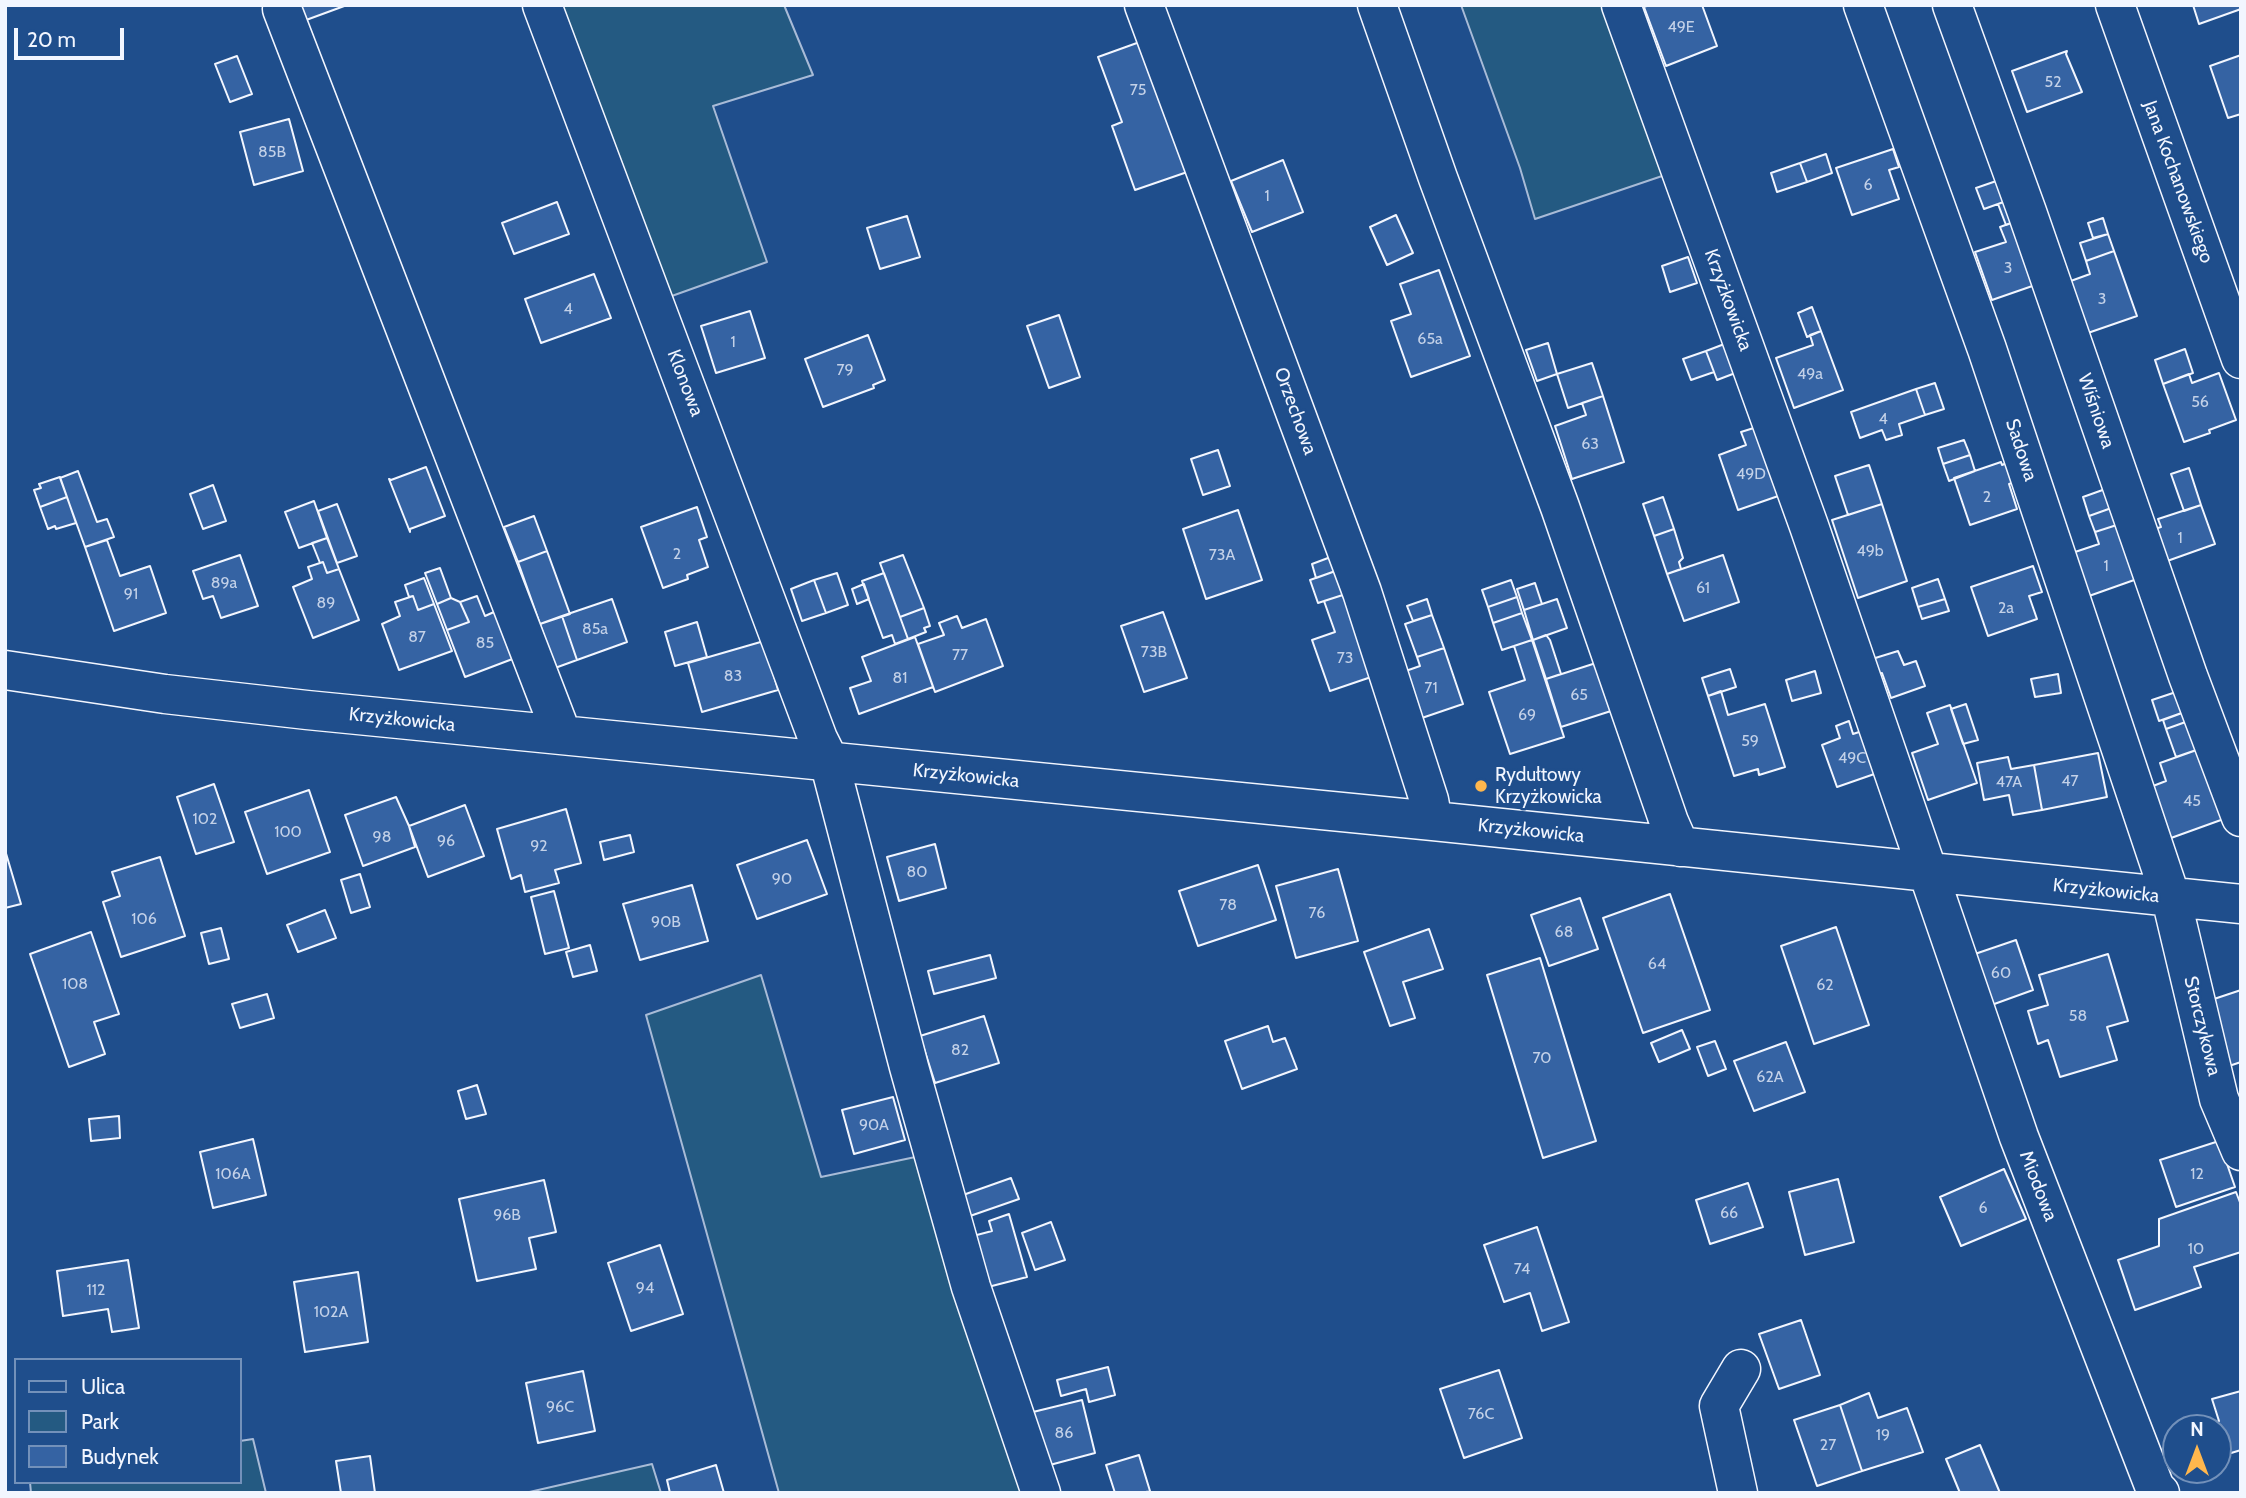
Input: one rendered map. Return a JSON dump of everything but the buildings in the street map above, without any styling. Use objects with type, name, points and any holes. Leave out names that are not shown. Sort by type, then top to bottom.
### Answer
[{"type":"street","name":"Klonowa","points":[[542,5],[829,761],[909,1068],[971,1287],[1041,1493]]},
{"type":"street","name":"Orzechowa","points":[[1144,5],[1362,592],[1429,800],[1433,821]]},
{"type":"street","points":[[1377,5],[1560,507],[1680,847]]},
{"type":"street","name":"Krzyżkowicka","points":[[1621,5],[1809,526],[1929,873]]},
{"type":"street","name":"Sadowa","points":[[1863,5],[1987,349],[2171,898]]},
{"type":"street","name":"Wiśniowa","points":[[1952,5],[2027,212],[2183,663],[2241,817]]},
{"type":"street","name":"Jana Kochanowskiego","points":[[2115,5],[2241,359]]},
{"type":"street","points":[[282,9],[562,735]]},
{"type":"street","name":"Krzyżkowicka","points":[[5,670],[165,694],[307,710],[2241,904]]},
{"type":"street","name":"Miodowa","points":[[1929,873],[2019,1137],[2155,1488],[2160,1493]]},
{"type":"street","name":"Storczykowa","points":[[2171,898],[2219,1099],[2241,1151]]},
{"type":"street","points":[[1738,1493],[1719,1406],[1741,1369]]},
{"type":"green space","points":[[540,5],[784,5],[813,75],[713,106],[767,262],[655,302]]},
{"type":"green space","points":[[1461,5],[1610,5],[1671,173],[1535,219],[1520,168]]},
{"type":"green space","points":[[761,975],[821,1177],[920,1156],[1030,1493],[779,1493],[646,1015]]},
{"type":"green space","points":[[253,1439],[266,1493],[31,1493],[30,1484],[242,1484],[242,1441]]},
{"type":"green space","points":[[652,1464],[661,1493],[525,1493]]},
{"type":"place","name":"Rydułtowy Krzyżkowicka","points":[[1481,786]]}]
